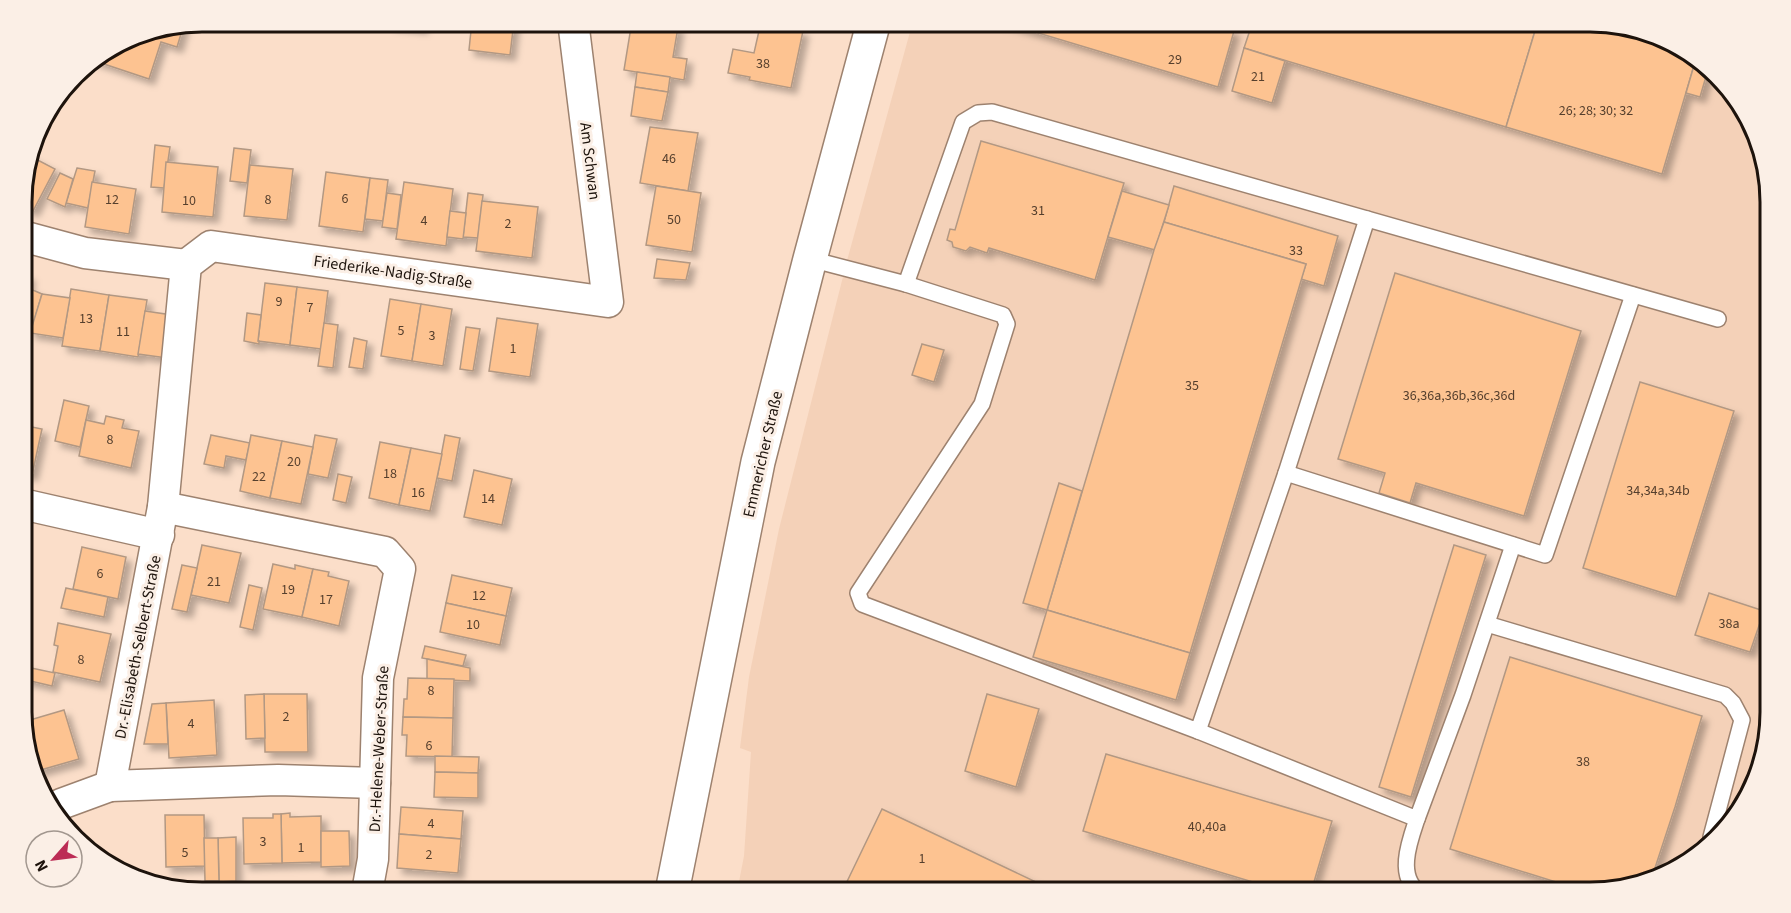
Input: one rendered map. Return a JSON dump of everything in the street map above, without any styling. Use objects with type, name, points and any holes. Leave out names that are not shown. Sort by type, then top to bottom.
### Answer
[{"type":"main road","name":"Emmericher Straße","points":[[674,882],[758,462],[871,32]]},
{"type":"street","name":"Am Schwan","points":[[574,32],[608,302]]},
{"type":"street","points":[[32,239],[85,253],[186,265],[161,521],[32,505]]},
{"type":"street","name":"Friederike-Nadig-Straße","points":[[186,265],[211,246],[608,302]]},
{"type":"street","name":"Dr.-Helene-Weber-Straße","points":[[161,521],[385,552],[400,569],[378,678],[373,860],[369,882]]},
{"type":"street","name":"Dr.-Elisabeth-Selbert-Straße","points":[[110,786],[161,521]]},
{"type":"street","points":[[60,805],[110,786],[278,780],[375,783]]},
{"type":"lane","points":[[906,284],[963,122],[978,114],[992,112],[1718,319]]},
{"type":"lane","points":[[1198,731],[1286,473],[1367,219]]},
{"type":"lane","points":[[810,259],[906,284],[1002,315],[1007,324],[982,404],[858,593],[862,604],[1198,731],[1417,819]]},
{"type":"lane","points":[[1286,473],[1545,555],[1633,295]]},
{"type":"lane","points":[[1410,881],[1406,855],[1513,545]]},
{"type":"lane","points":[[1486,624],[1725,695],[1733,703],[1742,720],[1714,827]]},
{"type":"shaded area","points":[[910,31],[1590,31],[1633,37],[1665,49],[1684,60],[1710,81],[1737,116],[1754,158],[1760,201],[1760,712],[1754,755],[1747,777],[1731,806],[1702,839],[1665,864],[1623,878],[1601,881],[739,882],[744,856],[751,752],[740,748],[749,677],[779,529],[848,257]]},
{"type":"building","points":[[1033,31],[1234,31],[1218,87]]},
{"type":"building","points":[[1250,31],[1535,31],[1506,127],[1244,48]]},
{"type":"building","points":[[1535,31],[1590,31],[1633,37],[1665,49],[1693,67],[1662,174],[1506,127]]},
{"type":"building","points":[[471,32],[513,32],[510,55],[469,50]]},
{"type":"building","points":[[630,32],[677,32],[673,57],[687,59],[684,80],[624,70]]},
{"type":"building","points":[[759,32],[803,32],[791,88],[749,80],[750,77],[728,73],[733,49],[754,53]]},
{"type":"building","points":[[181,33],[177,47],[161,42],[149,79],[102,64],[136,44]]},
{"type":"building","points":[[1244,48],[1285,61],[1272,103],[1232,91]]},
{"type":"building","points":[[1693,67],[1706,77],[1700,97],[1686,93]]},
{"type":"building","points":[[637,72],[670,77],[668,92],[635,87]]},
{"type":"building","points":[[635,87],[668,92],[662,121],[631,116]]},
{"type":"building","points":[[650,127],[698,133],[688,191],[640,183]]},
{"type":"building","points":[[981,141],[1124,183],[1095,280],[989,248],[987,253],[970,247],[966,251],[953,247],[952,242],[947,240],[950,229],[955,230]]},
{"type":"building","points":[[155,145],[170,147],[164,188],[151,187]]},
{"type":"building","points":[[234,148],[251,150],[247,183],[230,181]]},
{"type":"building","points":[[37,159],[55,169],[33,211],[32,190]]},
{"type":"building","points":[[166,162],[218,167],[213,217],[162,212]]},
{"type":"building","points":[[250,165],[293,169],[287,220],[244,216]]},
{"type":"building","points":[[77,168],[95,171],[88,208],[66,203]]},
{"type":"building","points":[[326,172],[370,178],[363,232],[319,226]]},
{"type":"building","points":[[60,173],[73,179],[65,207],[47,199]]},
{"type":"building","points":[[370,178],[388,180],[383,221],[365,219]]},
{"type":"building","points":[[92,182],[136,189],[129,234],[85,227]]},
{"type":"building","points":[[404,182],[453,189],[446,246],[396,239]]},
{"type":"building","points":[[656,186],[701,193],[692,252],[646,245]]},
{"type":"building","points":[[1174,186],[1338,236],[1324,286],[1301,279],[1306,264],[1164,222]]},
{"type":"building","points":[[1122,191],[1169,205],[1155,250],[1108,237]]},
{"type":"building","points":[[387,193],[401,195],[397,229],[382,227]]},
{"type":"building","points":[[468,193],[483,195],[478,238],[463,237]]},
{"type":"building","points":[[482,201],[538,207],[532,258],[476,251]]},
{"type":"building","points":[[450,211],[466,213],[463,239],[447,237]]},
{"type":"building","points":[[1164,222],[1306,264],[1190,653],[1047,610]]},
{"type":"building","points":[[657,259],[690,263],[686,280],[654,278]]},
{"type":"building","points":[[1395,273],[1581,331],[1524,516],[1416,483],[1410,503],[1379,493],[1385,473],[1338,459]]},
{"type":"building","points":[[265,283],[297,287],[290,345],[258,341]]},
{"type":"building","points":[[297,287],[328,291],[321,349],[290,345]]},
{"type":"building","points":[[71,289],[109,295],[100,351],[62,346]]},
{"type":"building","points":[[32,290],[42,294],[32,328]]},
{"type":"building","points":[[42,294],[70,298],[63,338],[32,333]]},
{"type":"building","points":[[109,295],[147,300],[138,357],[100,351]]},
{"type":"building","points":[[390,299],[421,304],[412,361],[381,356]]},
{"type":"building","points":[[421,304],[452,309],[443,366],[412,361]]},
{"type":"building","points":[[145,311],[172,315],[167,358],[138,354]]},
{"type":"building","points":[[247,313],[261,315],[259,344],[244,341]]},
{"type":"building","points":[[497,318],[538,324],[530,377],[489,371]]},
{"type":"building","points":[[324,323],[338,325],[333,368],[318,366]]},
{"type":"building","points":[[466,327],[480,329],[473,371],[460,369]]},
{"type":"building","points":[[354,338],[367,341],[363,369],[349,367]]},
{"type":"building","points":[[922,344],[944,350],[934,382],[912,375]]},
{"type":"building","points":[[1640,382],[1734,411],[1676,597],[1583,568]]},
{"type":"building","points":[[64,400],[89,406],[80,447],[55,441]]},
{"type":"building","points":[[106,416],[124,420],[122,428],[139,431],[131,468],[79,456],[86,420],[104,424]]},
{"type":"building","points":[[32,427],[42,429],[32,475]]},
{"type":"building","points":[[211,435],[250,443],[246,460],[226,456],[224,468],[204,464]]},
{"type":"building","points":[[251,435],[282,441],[270,498],[240,491]]},
{"type":"building","points":[[315,435],[337,439],[328,478],[308,474]]},
{"type":"building","points":[[445,435],[460,438],[452,481],[437,478]]},
{"type":"building","points":[[282,441],[313,447],[301,504],[270,498]]},
{"type":"building","points":[[380,442],[411,448],[399,505],[369,498]]},
{"type":"building","points":[[411,448],[442,454],[430,511],[399,505]]},
{"type":"building","points":[[474,470],[512,479],[502,525],[464,517]]},
{"type":"building","points":[[338,474],[352,477],[346,503],[333,500]]},
{"type":"building","points":[[1059,483],[1082,491],[1047,610],[1023,603]]},
{"type":"building","points":[[202,545],[241,553],[229,603],[191,595]]},
{"type":"building","points":[[1454,545],[1486,555],[1411,797],[1379,787]]},
{"type":"building","points":[[82,547],[126,557],[118,599],[73,589]]},
{"type":"building","points":[[273,564],[295,569],[295,565],[313,569],[302,617],[263,609]]},
{"type":"building","points":[[182,565],[197,568],[187,612],[172,609]]},
{"type":"building","points":[[313,569],[329,572],[328,576],[349,581],[339,626],[302,617]]},
{"type":"building","points":[[452,575],[512,588],[506,616],[446,603]]},
{"type":"building","points":[[249,585],[262,588],[253,630],[240,627]]},
{"type":"building","points":[[66,588],[108,597],[104,617],[61,608]]},
{"type":"building","points":[[1709,593],[1760,610],[1760,623],[1750,652],[1695,635]]},
{"type":"building","points":[[446,603],[506,616],[500,645],[440,632]]},
{"type":"building","points":[[1047,610],[1190,653],[1176,700],[1033,657]]},
{"type":"building","points":[[58,623],[111,634],[100,682],[53,672],[58,646],[54,645]]},
{"type":"building","points":[[425,646],[466,655],[463,666],[422,658]]},
{"type":"building","points":[[1510,657],[1702,716],[1655,868],[1623,878],[1601,881],[1553,881],[1450,849]]},
{"type":"building","points":[[427,659],[470,668],[470,681],[427,679]]},
{"type":"building","points":[[32,668],[55,673],[52,686],[32,681]]},
{"type":"building","points":[[408,678],[454,679],[453,718],[403,717]]},
{"type":"building","points":[[264,694],[307,694],[308,752],[265,752]]},
{"type":"building","points":[[264,694],[265,738],[246,739],[245,695]]},
{"type":"building","points":[[987,694],[1039,709],[1016,787],[965,771]]},
{"type":"building","points":[[214,700],[217,755],[169,758],[166,703]]},
{"type":"building","points":[[166,703],[168,744],[144,744],[152,704]]},
{"type":"building","points":[[64,710],[79,759],[42,770],[33,734],[32,719]]},
{"type":"building","points":[[403,717],[453,718],[452,757],[406,756],[407,735],[402,735]]},
{"type":"building","points":[[1106,754],[1332,821],[1314,881],[1250,881],[1083,831]]},
{"type":"building","points":[[435,756],[479,757],[478,773],[435,772]]},
{"type":"building","points":[[435,772],[478,773],[478,798],[434,797]]},
{"type":"building","points":[[401,807],[463,811],[461,839],[399,834]]},
{"type":"building","points":[[882,809],[1035,881],[847,882]]},
{"type":"building","points":[[290,813],[290,817],[321,816],[321,862],[282,863],[281,814]]},
{"type":"building","points":[[273,814],[281,814],[282,863],[244,864],[243,818],[273,818]]},
{"type":"building","points":[[165,815],[204,815],[205,866],[166,867]]},
{"type":"building","points":[[321,831],[349,831],[350,866],[321,867]]},
{"type":"building","points":[[399,834],[461,839],[458,873],[397,868]]},
{"type":"building","points":[[236,837],[236,881],[219,882],[218,838]]},
{"type":"building","points":[[204,838],[218,838],[219,881],[205,881]]}]
